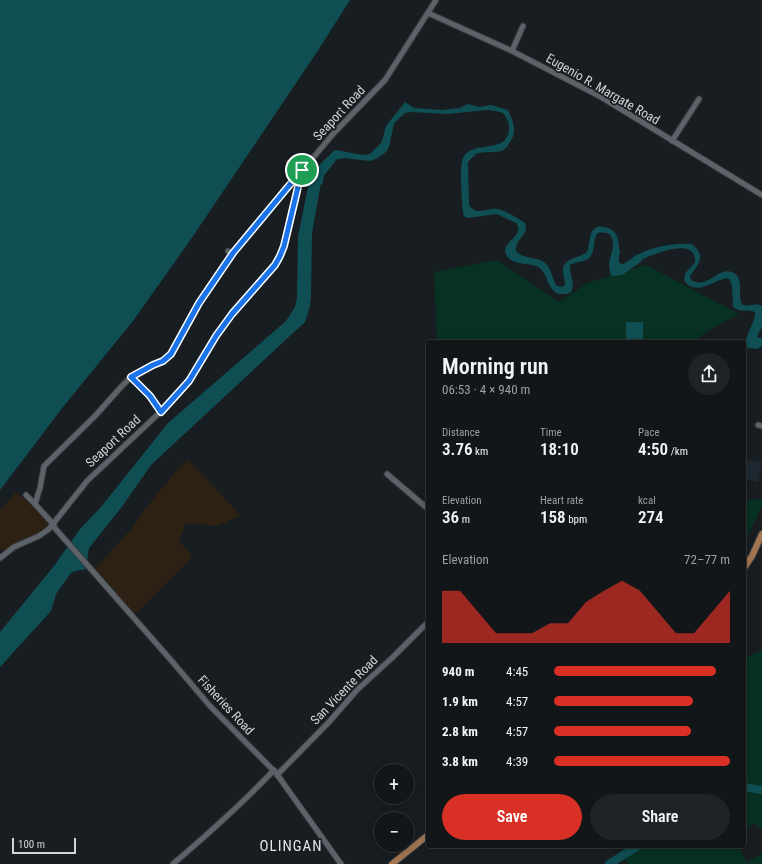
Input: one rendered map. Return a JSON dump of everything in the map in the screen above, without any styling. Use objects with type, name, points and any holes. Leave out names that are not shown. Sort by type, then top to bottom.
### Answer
[{"type":"main road","points":[[746,565],[752,556],[762,534]]},
{"type":"main road","points":[[392,864],[426,837]]},
{"type":"street","name":"Seaport Road","points":[[53,525],[72,498],[87,481],[161,412],[189,381],[216,336],[275,265],[284,246],[302,170],[333,134],[385,80],[436,0]]},
{"type":"street","name":"Eugenio R. Margate Road","points":[[428,13],[512,51],[601,97],[762,195]]},
{"type":"street","points":[[512,51],[523,26]]},
{"type":"street","points":[[672,141],[699,99]]},
{"type":"street","points":[[35,504],[44,466],[95,416],[131,377],[163,361],[171,354],[199,303],[231,252],[302,170]]},
{"type":"street","points":[[131,377],[150,396],[161,412]]},
{"type":"street","points":[[387,474],[426,507]]},
{"type":"street","name":"Fisheries Road","points":[[26,495],[210,706],[275,772],[340,864]]},
{"type":"street","points":[[0,558],[14,547],[39,536],[53,525]]},
{"type":"street","name":"San Vicente Road","points":[[173,864],[224,820],[329,722],[357,690],[426,624]]},
{"type":"shaded area","points":[[187,459],[241,515],[218,526],[186,523],[179,541],[192,557],[134,615],[95,569],[132,528],[155,496]]},
{"type":"shaded area","points":[[746,459],[762,462],[758,482],[746,479]]},
{"type":"shaded area","points":[[16,492],[53,525],[47,530],[4,552],[0,548],[0,511]]},
{"type":"green space","points":[[497,260],[559,302],[587,283],[646,265],[739,314],[706,332],[696,340],[437,340],[434,272]]},
{"type":"green space","points":[[756,499],[762,500],[762,505],[746,540],[746,501]]},
{"type":"green space","points":[[762,650],[762,829],[755,823],[746,829],[746,658]]},
{"type":"green space","points":[[625,848],[739,848],[747,863],[762,853],[762,864],[628,864],[620,852]]},
{"type":"water","points":[[0,0],[350,0],[319,49],[191,239],[133,321],[63,407],[0,490]]},
{"type":"water","points":[[405,102],[414,108],[442,110],[460,108],[468,104],[480,107],[491,105],[508,110],[513,122],[514,134],[508,146],[501,151],[476,154],[468,162],[469,205],[472,209],[479,211],[498,209],[525,223],[525,231],[517,243],[516,251],[523,256],[538,259],[545,263],[549,268],[557,286],[562,287],[565,285],[563,268],[565,264],[587,252],[592,232],[600,226],[610,229],[617,236],[619,246],[619,262],[621,264],[626,263],[635,256],[657,247],[692,244],[699,253],[700,260],[690,276],[691,280],[702,282],[727,271],[732,272],[736,274],[740,282],[742,304],[762,306],[762,327],[757,336],[758,338],[762,338],[762,346],[757,349],[747,348],[746,339],[755,317],[755,312],[738,310],[733,307],[732,286],[730,280],[726,278],[697,288],[686,283],[684,278],[685,274],[695,261],[693,253],[687,249],[679,248],[658,253],[622,269],[617,268],[614,263],[613,244],[610,235],[606,233],[598,233],[590,257],[586,260],[570,265],[573,284],[571,291],[565,294],[554,292],[544,273],[536,266],[515,262],[508,258],[505,250],[506,246],[518,232],[516,223],[497,214],[467,218],[463,213],[461,176],[463,158],[467,152],[481,147],[496,145],[507,138],[509,126],[503,113],[487,110],[447,114],[405,113],[394,123],[389,147],[386,152],[378,158],[370,161],[343,158],[327,161],[322,169],[322,177],[312,233],[310,306],[305,322],[151,465],[121,508],[89,548],[86,569],[71,573],[56,594],[51,611],[0,667],[0,632],[54,566],[80,529],[101,507],[168,423],[286,321],[295,307],[297,298],[298,236],[309,183],[314,172],[333,152],[341,151],[363,155],[370,154],[380,144],[386,126]]},
{"type":"water","points":[[626,322],[643,322],[643,340],[626,340]]},
{"type":"waterway","points":[[319,181],[320,174],[336,154],[340,155]]},
{"type":"waterway","points":[[616,252],[613,263],[614,272],[621,271],[638,259]]},
{"type":"waterway","points":[[746,787],[762,790]]},
{"type":"waterway","points":[[609,864],[635,848]]},
{"type":"district","name":"OLINGAN","points":[[291,846]]},
{"type":"route","points":[[302,170],[284,246],[275,265],[232,314],[216,336],[189,381],[161,412],[150,396],[131,377],[163,361],[171,354],[199,303],[233,253],[302,170]]}]
